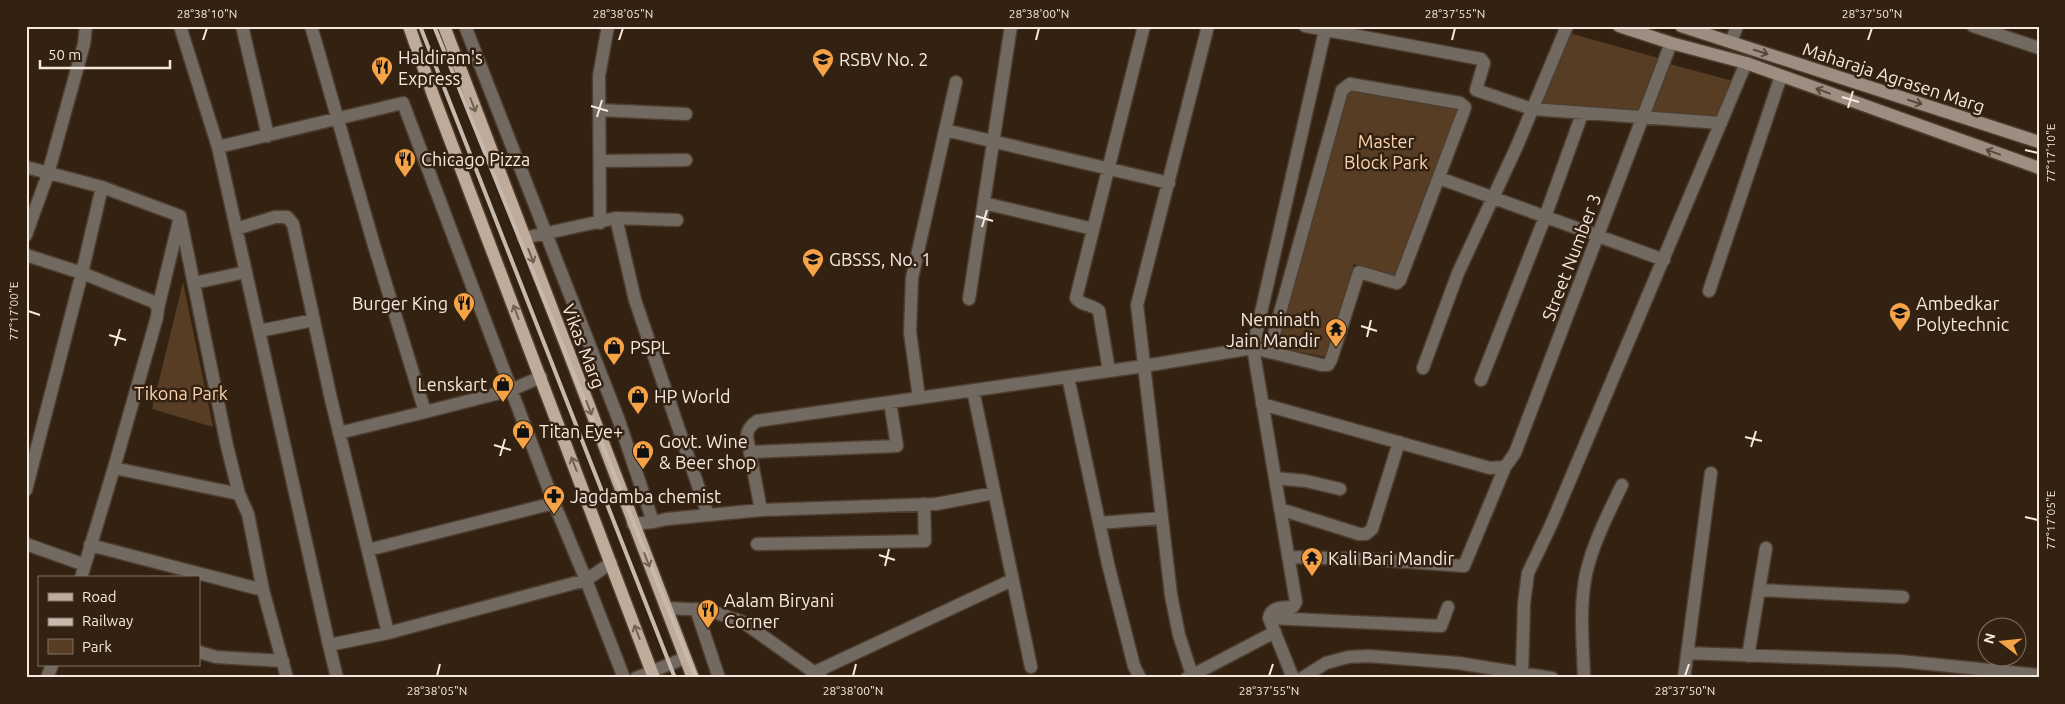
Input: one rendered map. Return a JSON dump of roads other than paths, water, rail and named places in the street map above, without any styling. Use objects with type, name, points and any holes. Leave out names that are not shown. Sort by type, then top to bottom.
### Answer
[{"type":"main road","points":[[409,26],[653,675]]},
{"type":"main road","name":"Vikas Marg","points":[[444,26],[693,678]]},
{"type":"main road","name":"Maharaja Agrasen Marg","points":[[1619,26],[1647,30],[1671,43],[1746,63],[2039,168]]},
{"type":"main road","name":"Maharaja Agrasen Marg","points":[[1681,26],[2039,142]]},
{"type":"street","points":[[26,235],[48,174],[84,44],[86,26]]},
{"type":"street","points":[[180,26],[218,147],[337,678]]},
{"type":"street","points":[[242,26],[268,136]]},
{"type":"street","points":[[311,26],[372,242],[424,412]]},
{"type":"street","points":[[464,26],[544,234],[618,418],[653,522]]},
{"type":"street","points":[[600,223],[599,76],[608,26]]},
{"type":"street","points":[[969,299],[1012,26]]},
{"type":"street","points":[[1109,371],[1099,311],[1095,307],[1080,302],[1076,298],[1144,26]]},
{"type":"street","points":[[1208,26],[1137,305],[1170,595],[1191,677],[1275,632]]},
{"type":"street","points":[[1305,26],[1326,27],[1481,59],[1484,63],[1476,90],[1532,109],[1721,123]]},
{"type":"street","points":[[1423,368],[1458,273],[1493,198],[1567,26]]},
{"type":"street","points":[[1731,42],[1737,26]]},
{"type":"street","points":[[1973,26],[2039,48]]},
{"type":"street","points":[[1293,678],[1269,618],[1270,613],[1274,609],[1293,607],[1296,602],[1253,348],[1326,27]]},
{"type":"street","name":"Street Number 3","points":[[1288,558],[1369,559],[1464,566],[1505,467],[1515,453],[1642,118],[1659,79],[1671,43]]},
{"type":"street","points":[[1522,674],[1524,603],[1528,574],[1551,525],[1746,63]]},
{"type":"street","points":[[1709,291],[1781,76]]},
{"type":"street","points":[[919,398],[910,332],[912,278],[956,82]]},
{"type":"street","points":[[761,510],[747,431],[757,421],[1144,366],[1253,348],[1268,352],[1328,365],[1359,272],[1393,282],[1400,280],[1465,107],[1460,103],[1350,84],[1342,90],[1268,352]]},
{"type":"street","points":[[218,147],[403,103],[554,503],[624,678]]},
{"type":"street","points":[[599,110],[686,114]]},
{"type":"street","points":[[1481,380],[1545,217],[1582,114]]},
{"type":"street","points":[[945,130],[1169,183]]},
{"type":"street","points":[[600,161],[686,160]]},
{"type":"street","points":[[26,167],[102,187],[180,216]]},
{"type":"street","points":[[1439,178],[1664,260]]},
{"type":"street","points":[[26,490],[82,273],[102,187]]},
{"type":"street","points":[[984,203],[1093,229]]},
{"type":"street","points":[[180,216],[215,392],[239,494],[248,514],[262,590],[287,678]]},
{"type":"street","points":[[82,576],[114,468],[158,308],[180,216]]},
{"type":"street","points":[[236,229],[275,216],[287,217],[293,224],[339,433],[388,633]]},
{"type":"street","points":[[524,238],[616,218],[677,220]]},
{"type":"street","points":[[616,218],[636,300],[708,515]]},
{"type":"street","points":[[26,255],[82,273],[149,299],[158,308]]},
{"type":"street","points":[[194,283],[246,272]]},
{"type":"street","points":[[259,331],[314,320]]},
{"type":"street","points":[[339,433],[511,390],[541,377]]},
{"type":"street","points":[[1068,377],[1099,523],[1130,648],[1140,678]]},
{"type":"street","points":[[973,390],[1030,667]]},
{"type":"street","points":[[750,452],[897,446],[890,402]]},
{"type":"street","points":[[1262,404],[1490,468],[1505,467]]},
{"type":"street","points":[[1280,509],[1359,534],[1366,534],[1372,529],[1398,442]]},
{"type":"street","points":[[114,468],[239,494]]},
{"type":"street","points":[[1684,678],[1711,473]]},
{"type":"street","points":[[1274,478],[1306,481],[1340,489]]},
{"type":"street","points":[[1584,678],[1582,610],[1586,575],[1597,536],[1622,485]]},
{"type":"street","points":[[633,524],[761,510],[924,504],[994,493]]},
{"type":"street","points":[[368,550],[554,503]]},
{"type":"street","points":[[757,544],[925,541],[924,504]]},
{"type":"street","points":[[1099,523],[1162,518]]},
{"type":"street","points":[[26,544],[85,565]]},
{"type":"street","points":[[90,545],[262,590]]},
{"type":"street","points":[[1748,656],[1766,548]]},
{"type":"street","points":[[329,645],[388,633],[586,580],[611,563]]},
{"type":"street","points":[[666,608],[702,610],[742,622],[818,675],[1012,580]]},
{"type":"street","points":[[1759,590],[1903,597]]},
{"type":"street","points":[[1269,618],[1442,626],[1448,607]]},
{"type":"street","points":[[702,610],[719,678]]},
{"type":"street","points":[[200,652],[216,657],[283,661]]},
{"type":"street","points":[[1687,653],[1900,661],[2039,675]]},
{"type":"street","points":[[1302,678],[1326,663],[1348,657],[1458,663],[1551,678]]},
{"type":"street","points":[[636,678],[653,675],[685,658]]},
{"type":"street","points":[[47,678],[52,666]]},
{"type":"railway","points":[[420,26],[675,678]]},
{"type":"railway","points":[[434,26],[696,678]]},
{"type":"place","name":"RSBV No. 2","points":[[823,78]]},
{"type":"place","name":"Haldiram's Express","points":[[382,86]]},
{"type":"place","name":"Chicago Pizza","points":[[405,178]]},
{"type":"place","name":"GBSSS, No. 1","points":[[813,278]]},
{"type":"place","name":"Burger King","points":[[464,322]]},
{"type":"place","name":"Ambedkar Polytechnic","points":[[1900,332]]},
{"type":"place","name":"Neminath Jain Mandir","points":[[1336,348]]},
{"type":"place","name":"PSPL","points":[[614,366]]},
{"type":"place","name":"Lenskart","points":[[503,403]]},
{"type":"place","name":"HP World","points":[[638,415]]},
{"type":"place","name":"Titan Eye+","points":[[523,450]]},
{"type":"place","name":"Govt. Wine & Beer shop","points":[[643,470]]},
{"type":"place","name":"Jagdamba chemist","points":[[554,515]]},
{"type":"place","name":"Kali Bari Mandir","points":[[1312,577]]},
{"type":"place","name":"Aalam Biryani Corner","points":[[708,629]]},
{"type":"park label","name":"Master Block Park","points":[[1386,151]]},
{"type":"park label","name":"Tikona Park","points":[[181,393]]}]
